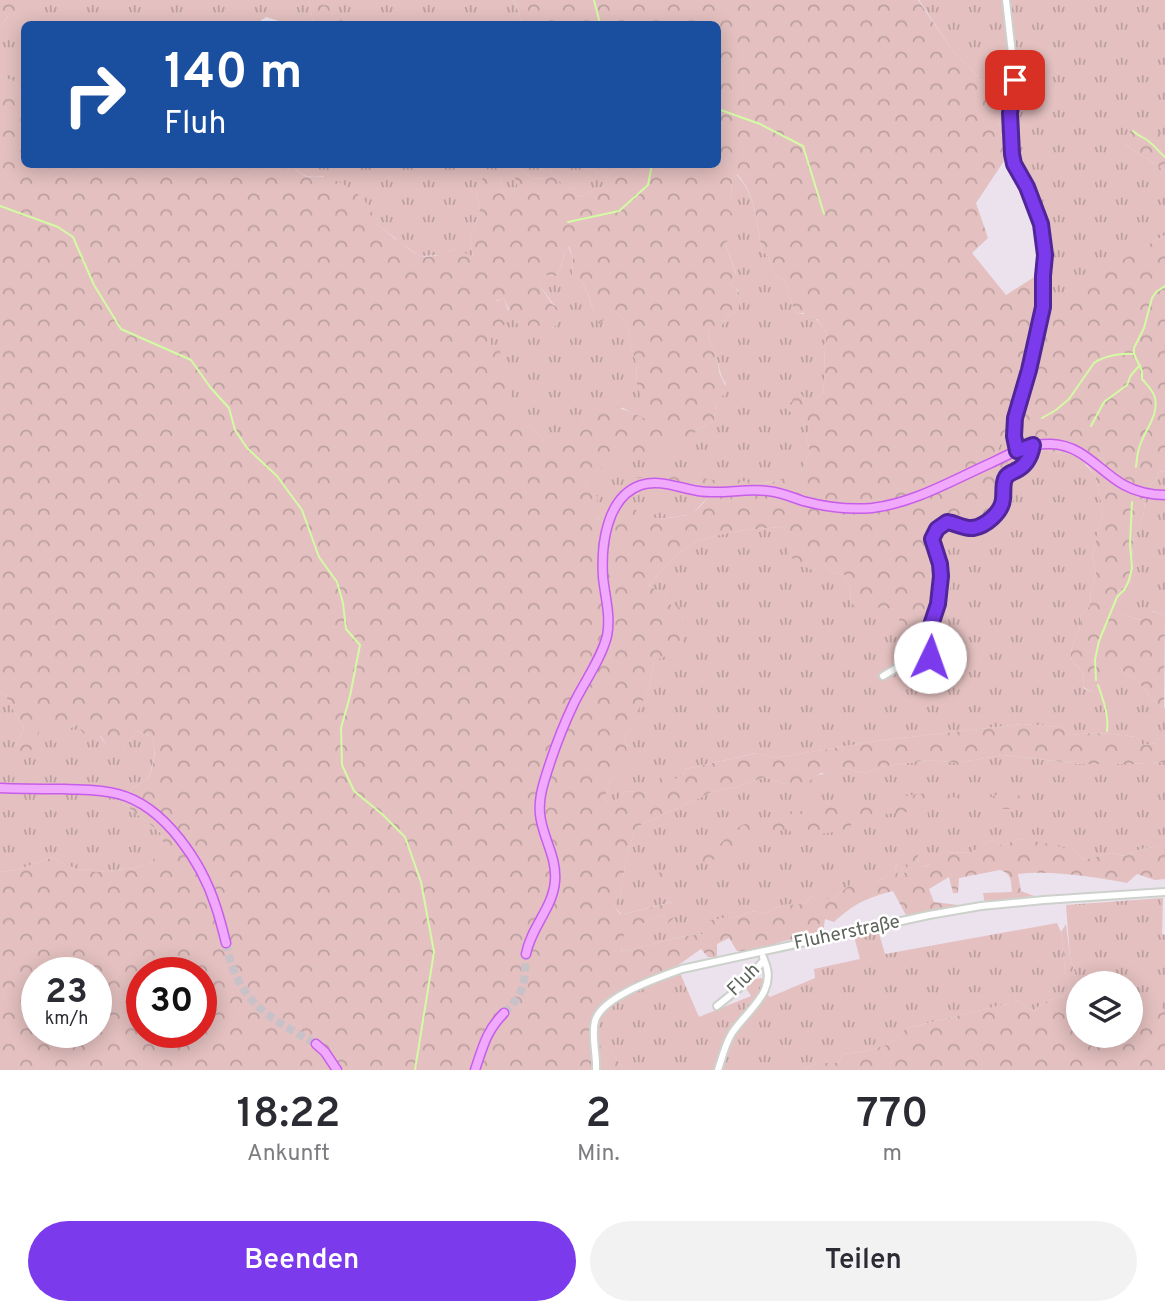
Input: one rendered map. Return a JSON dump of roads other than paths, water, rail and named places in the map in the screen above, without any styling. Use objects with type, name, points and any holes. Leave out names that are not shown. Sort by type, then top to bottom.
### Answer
[{"type":"main road","points":[[526,954],[533,931],[548,907],[555,882],[554,859],[540,814],[542,790],[564,726],[605,643],[608,622],[603,572],[605,538],[611,517],[623,496],[633,488],[653,483],[718,493],[770,491],[826,506],[872,508],[902,502],[1033,445],[1052,444],[1072,448],[1091,459],[1125,486],[1165,495]]},
{"type":"main road","points":[[0,788],[108,792],[134,799],[144,805],[175,834],[190,853],[212,897],[226,943]]},
{"type":"main road","points":[[475,1070],[488,1032],[504,1013]]},
{"type":"main road","points":[[316,1044],[337,1070]]},
{"type":"street","points":[[1006,0],[1015,80],[1010,113],[1012,154],[1041,224],[1045,255],[1043,307],[1015,418],[1017,451]]},
{"type":"street","points":[[883,676],[902,664],[925,667],[930,661],[930,628],[938,604],[941,576],[933,534],[947,522],[974,528],[995,515],[1003,502],[1004,479],[1026,463],[1033,445]]},
{"type":"street","name":"Fluherstraße","points":[[596,1070],[596,1017],[606,1006],[634,988],[682,969],[981,906],[1165,892]]},
{"type":"street","name":"Fluh","points":[[717,1006],[743,985],[764,960],[762,952]]},
{"type":"street","points":[[718,1070],[733,1032],[768,984],[769,975],[764,960]]},
{"type":"waterway","points":[[594,0],[599,21]]},
{"type":"waterway","points":[[721,110],[760,124],[803,146],[824,214]]},
{"type":"waterway","points":[[1133,131],[1150,142],[1165,157]]},
{"type":"waterway","points":[[568,222],[619,211],[648,185],[651,168]]},
{"type":"waterway","points":[[0,206],[58,227],[73,237],[94,285],[121,329],[191,360],[229,408],[235,430],[247,448],[277,476],[302,510],[319,557],[337,582],[346,629],[360,645],[341,728],[342,765],[354,791],[405,837],[421,882],[434,952],[415,1070]]},
{"type":"waterway","points":[[1136,467],[1139,448],[1156,404],[1153,393],[1142,379],[1134,348],[1144,328],[1152,298],[1165,286]]},
{"type":"waterway","points":[[1042,418],[1069,399],[1094,363],[1112,355],[1133,354]]},
{"type":"waterway","points":[[1091,426],[1104,402],[1127,385],[1140,365]]},
{"type":"waterway","points":[[1096,680],[1095,660],[1099,641],[1117,597],[1125,589],[1132,568],[1132,502]]},
{"type":"waterway","points":[[1098,685],[1104,702],[1107,731]]},
{"type":"tunnel","points":[[226,943],[238,980],[257,1006],[316,1044]]},
{"type":"tunnel","points":[[504,1013],[520,993],[526,954]]}]
